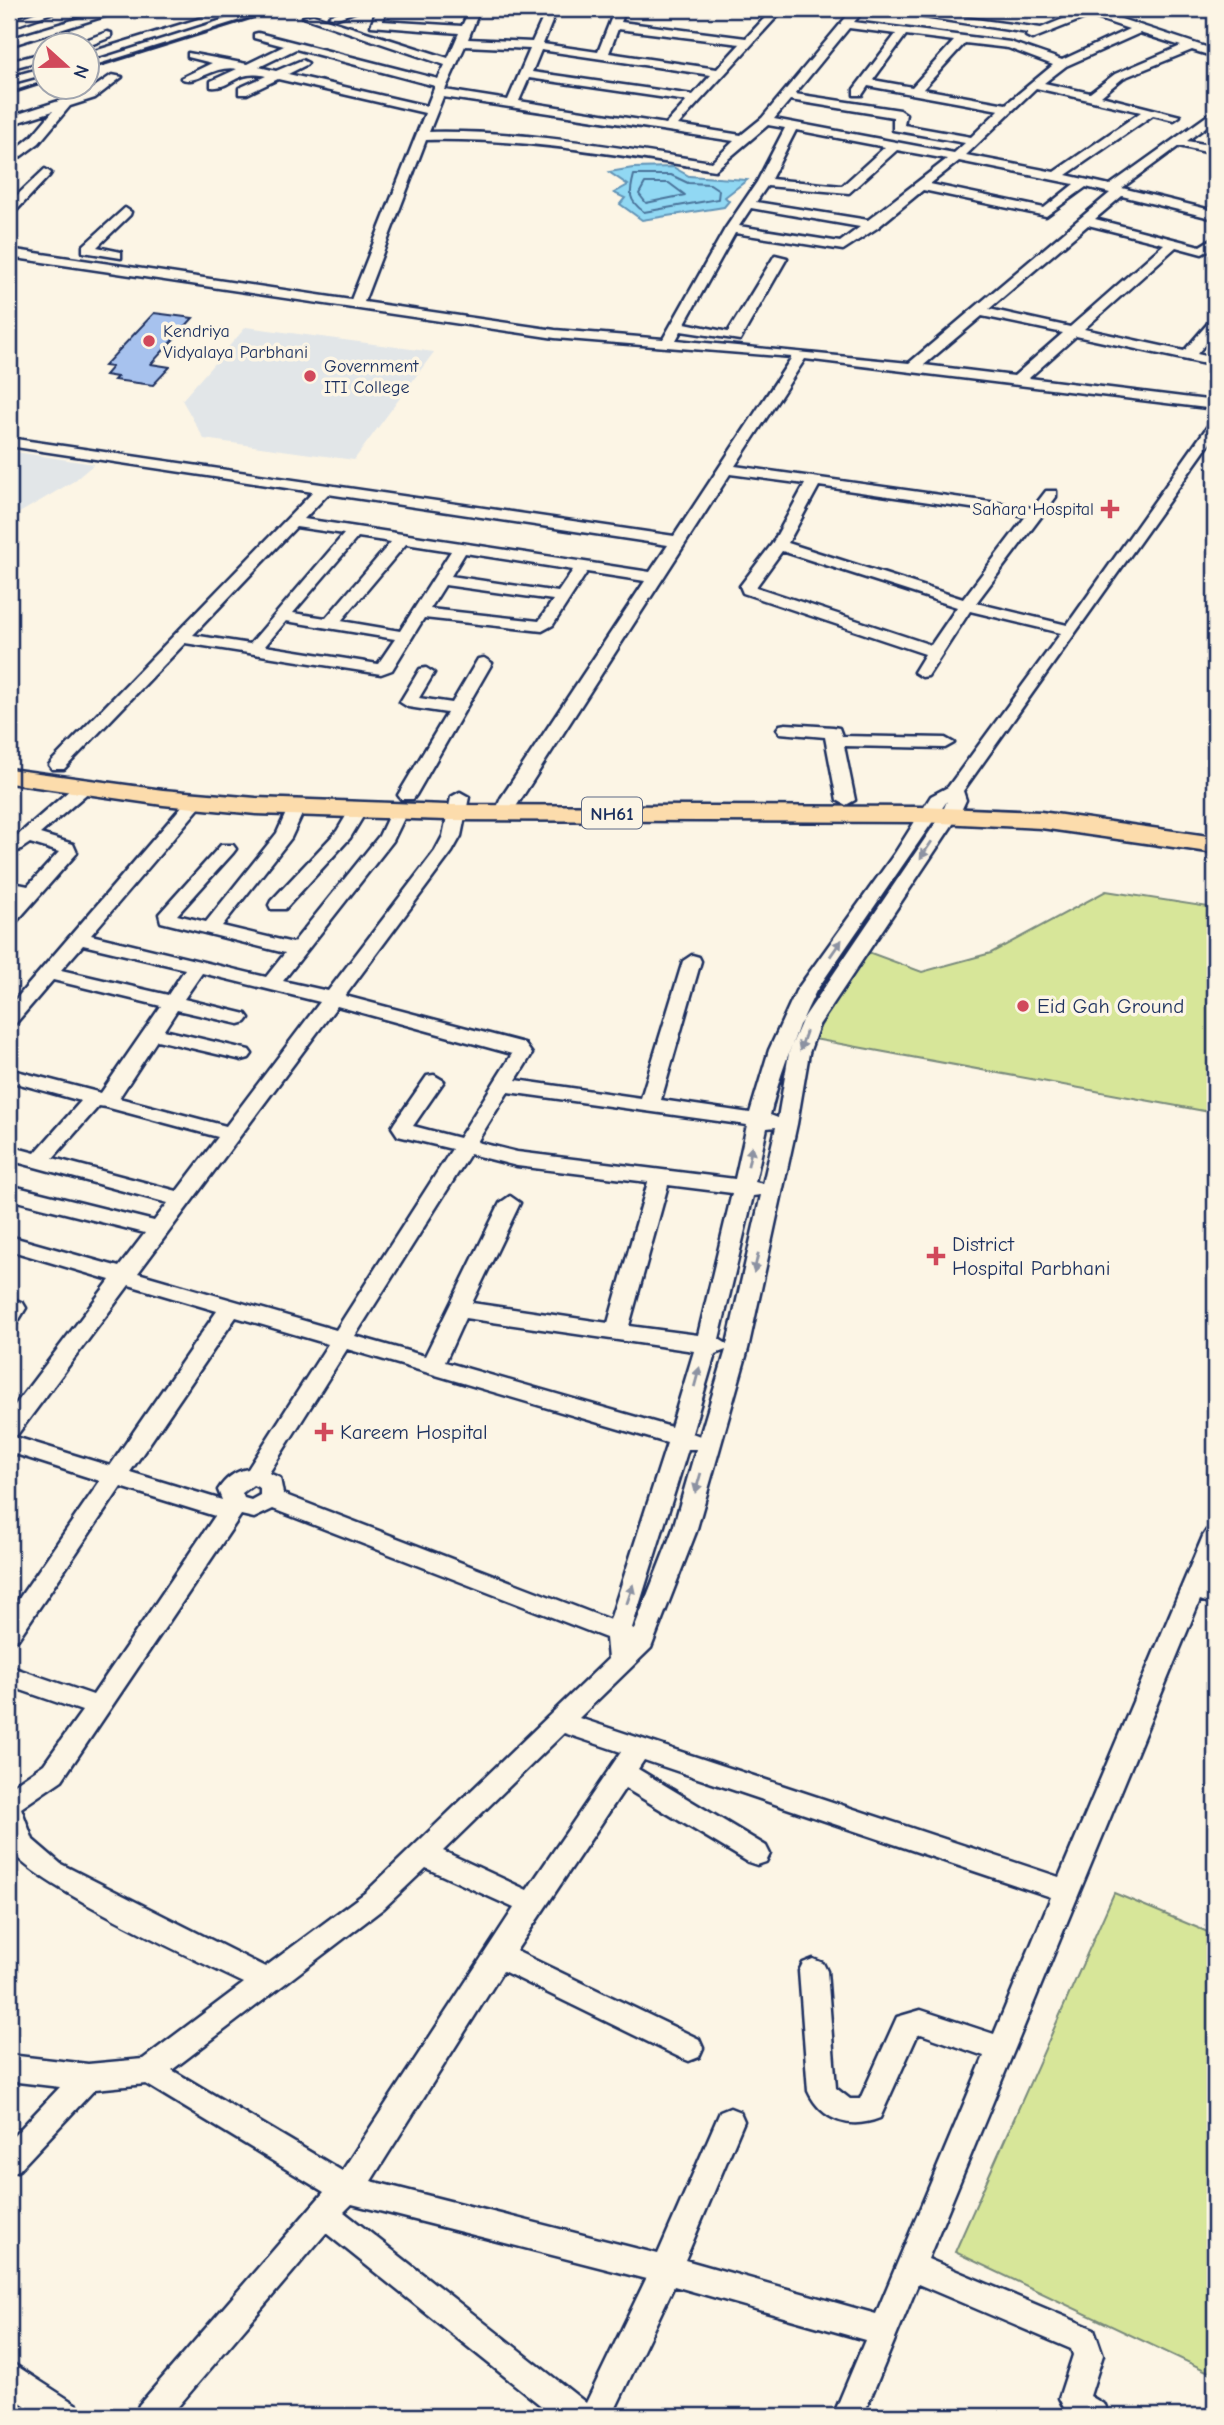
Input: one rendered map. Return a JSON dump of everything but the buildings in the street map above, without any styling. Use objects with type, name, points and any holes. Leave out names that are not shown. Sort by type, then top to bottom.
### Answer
[{"type":"highway","name":"NH61","points":[[9,758],[71,776],[195,802],[358,810],[403,803]]},
{"type":"highway","name":"NH61","points":[[9,776],[71,776],[403,803],[507,805],[1016,802],[1215,828]]},
{"type":"highway","name":"NH61","points":[[507,805],[846,800],[946,804],[1021,819],[1215,845]]},
{"type":"street","points":[[9,26],[48,12],[41,9]]},
{"type":"street","points":[[102,53],[242,9]]},
{"type":"street","points":[[335,16],[356,9]]},
{"type":"street","points":[[382,9],[374,24],[422,39]]},
{"type":"street","points":[[356,305],[458,42],[475,9]]},
{"type":"street","points":[[512,105],[552,9]]},
{"type":"street","points":[[602,56],[620,9]]},
{"type":"street","points":[[668,129],[779,9]]},
{"type":"street","points":[[422,136],[519,137],[715,166],[766,121],[859,9]]},
{"type":"street","points":[[879,9],[951,18],[1001,20],[1043,32]]},
{"type":"street","points":[[951,18],[960,9]]},
{"type":"street","points":[[9,43],[112,10]]},
{"type":"street","points":[[1010,45],[1090,10],[1215,54]]},
{"type":"street","points":[[309,17],[452,63]]},
{"type":"street","points":[[380,25],[417,22],[458,42],[536,46],[720,74]]},
{"type":"street","points":[[844,24],[1010,45],[1062,64]]},
{"type":"street","points":[[614,25],[749,42]]},
{"type":"street","points":[[731,229],[839,246],[872,225],[957,157],[1034,84],[1062,64],[1141,28]]},
{"type":"street","points":[[102,37],[124,30]]},
{"type":"street","points":[[847,105],[904,32]]},
{"type":"street","points":[[280,42],[303,34]]},
{"type":"street","points":[[258,36],[441,89],[512,105],[743,139]]},
{"type":"street","points":[[308,49],[341,37]]},
{"type":"street","points":[[915,91],[961,40]]},
{"type":"street","points":[[215,84],[294,46]]},
{"type":"street","points":[[336,57],[362,46]]},
{"type":"street","points":[[1091,97],[1119,76],[1191,46]]},
{"type":"street","points":[[192,55],[432,111]]},
{"type":"street","points":[[9,66],[32,59]]},
{"type":"street","points":[[187,78],[222,63]]},
{"type":"street","points":[[243,91],[302,63]]},
{"type":"street","points":[[9,81],[32,74]]},
{"type":"street","points":[[524,74],[697,99]]},
{"type":"street","points":[[9,121],[96,93],[116,77]]},
{"type":"street","points":[[866,82],[1007,108]]},
{"type":"street","points":[[1034,84],[1174,116]]},
{"type":"street","points":[[786,96],[900,114],[897,127],[974,141]]},
{"type":"street","points":[[10,159],[35,140],[65,104]]},
{"type":"street","points":[[1056,176],[1150,111]]},
{"type":"street","points":[[912,368],[1086,221],[1115,191],[1176,142],[1212,119]]},
{"type":"street","points":[[766,121],[791,128],[1056,176],[1215,215]]},
{"type":"street","points":[[9,132],[32,123]]},
{"type":"street","points":[[667,343],[791,128]]},
{"type":"street","points":[[1176,142],[1215,150]]},
{"type":"street","points":[[762,182],[845,190],[894,146]]},
{"type":"street","points":[[9,210],[45,173]]},
{"type":"street","points":[[922,186],[1046,212],[1083,183]]},
{"type":"street","points":[[748,204],[872,225]]},
{"type":"street","points":[[125,212],[88,249],[139,259]]},
{"type":"street","points":[[1086,221],[1204,251],[1215,241]]},
{"type":"street","points":[[1017,381],[1172,244]]},
{"type":"street","points":[[9,253],[555,334],[797,354],[1215,405]]},
{"type":"street","points":[[94,266],[108,254]]},
{"type":"street","points":[[732,337],[780,258]]},
{"type":"street","points":[[979,311],[1215,362]]},
{"type":"street","points":[[1187,357],[1215,324]]},
{"type":"street","points":[[677,326],[797,354]]},
{"type":"street","points":[[507,805],[797,354]]},
{"type":"street","points":[[620,1661],[618,1633],[681,1439],[744,1187],[757,1121],[773,1065],[792,1018],[824,965],[1072,631],[1215,426]]},
{"type":"street","points":[[9,442],[675,541]]},
{"type":"street","points":[[723,469],[1037,513]]},
{"type":"street","points":[[814,481],[779,545],[748,586],[749,590],[935,652]]},
{"type":"street","points":[[9,852],[27,836],[71,776],[183,638],[325,488]]},
{"type":"street","points":[[922,672],[966,605],[1051,494]]},
{"type":"street","points":[[294,522],[652,577]]},
{"type":"street","points":[[254,649],[353,533]]},
{"type":"street","points":[[330,624],[401,540]]},
{"type":"street","points":[[779,545],[966,605],[1072,631]]},
{"type":"street","points":[[183,638],[375,670],[386,666],[460,549]]},
{"type":"street","points":[[418,613],[542,626],[582,567]]},
{"type":"street","points":[[440,579],[563,597]]},
{"type":"street","points":[[283,616],[403,636]]},
{"type":"street","points":[[270,984],[387,837],[403,803],[484,663]]},
{"type":"street","points":[[426,673],[408,702],[457,709]]},
{"type":"street","points":[[786,729],[826,729],[833,732],[846,800]]},
{"type":"street","points":[[835,741],[945,743]]},
{"type":"street","points":[[9,1019],[195,802]]},
{"type":"street","points":[[9,1429],[443,852],[452,836],[459,804]]},
{"type":"street","points":[[9,2068],[88,2077],[149,2071],[375,1900],[642,1641],[684,1532],[737,1349],[787,1124],[799,1053],[809,1025],[946,804]]},
{"type":"street","points":[[210,929],[285,834],[296,808]]},
{"type":"street","points":[[278,905],[344,834],[358,810]]},
{"type":"street","points":[[9,918],[68,850],[27,836]]},
{"type":"street","points":[[228,849],[167,916],[298,950]]},
{"type":"street","points":[[9,887],[31,893]]},
{"type":"street","points":[[78,938],[335,999],[517,1047],[522,1054],[255,1476]]},
{"type":"street","points":[[649,1106],[692,961]]},
{"type":"street","points":[[39,1161],[100,1100],[152,1033],[197,966]]},
{"type":"street","points":[[48,973],[239,1018]]},
{"type":"street","points":[[152,1033],[242,1054]]},
{"type":"street","points":[[9,1075],[231,1134]]},
{"type":"street","points":[[434,1081],[402,1127],[405,1131],[517,1159],[772,1192]]},
{"type":"street","points":[[503,1085],[787,1124]]},
{"type":"street","points":[[9,1153],[181,1199]]},
{"type":"street","points":[[617,1331],[660,1177]]},
{"type":"street","points":[[9,1192],[158,1229]]},
{"type":"street","points":[[432,1365],[510,1203]]},
{"type":"street","points":[[9,1243],[708,1447]]},
{"type":"street","points":[[9,1305],[15,1308],[9,1318]]},
{"type":"street","points":[[9,1632],[232,1306]]},
{"type":"street","points":[[458,1309],[737,1349]]},
{"type":"street","points":[[9,1444],[116,1477],[233,1508],[254,1510],[271,1499]]},
{"type":"street","points":[[233,1508],[230,1490],[244,1478],[255,1476],[271,1484],[271,1499]]},
{"type":"street","points":[[271,1499],[642,1641]]},
{"type":"street","points":[[9,1802],[53,1772],[233,1508]]},
{"type":"street","points":[[653,1525],[684,1532]]},
{"type":"street","points":[[848,2416],[1069,1892],[1205,1592],[1215,1536]]},
{"type":"street","points":[[9,1676],[99,1707]]},
{"type":"street","points":[[559,1721],[1069,1892]]},
{"type":"street","points":[[150,2416],[360,2171],[498,1955],[638,1748]]},
{"type":"street","points":[[621,1772],[757,1854]]},
{"type":"street","points":[[9,1810],[22,1847],[52,1872],[267,1982]]},
{"type":"street","points":[[422,1854],[532,1904]]},
{"type":"street","points":[[498,1955],[689,2048]]},
{"type":"street","points":[[813,1971],[821,2091],[831,2104],[855,2113],[870,2109],[907,2026],[912,2022],[921,2022],[1002,2049]]},
{"type":"street","points":[[149,2071],[344,2188],[666,2270],[884,2331]]},
{"type":"street","points":[[9,2161],[88,2077]]},
{"type":"street","points":[[596,2416],[666,2270],[730,2121]]},
{"type":"street","points":[[323,2213],[578,2416]]},
{"type":"street","points":[[911,2266],[1083,2339],[1088,2355],[1074,2398],[1082,2411],[1094,2416]]},
{"type":"street","points":[[9,2376],[66,2416]]},
{"type":"shaded area","name":"Government ITI College","points":[[246,327],[434,352],[354,460],[204,439],[182,400]]},
{"type":"shaded area","points":[[9,451],[94,464],[74,481],[9,519]]},
{"type":"green space","name":"Eid Gah Ground","points":[[1106,891],[1215,908],[1215,1113],[814,1039],[860,949],[922,972],[991,953]]},
{"type":"green space","points":[[1114,1893],[1215,1935],[1215,2375],[955,2252]]},
{"type":"water","points":[[673,167],[689,176],[747,180],[725,197],[729,201],[724,207],[642,220],[620,204],[625,198],[614,193],[628,185],[609,172],[633,168]]},
{"type":"railway","points":[[102,65],[281,9]]},
{"type":"railway","points":[[9,94],[32,87]]},
{"type":"place","name":"Kendriya Vidyalaya Parbhani","points":[[149,341]]},
{"type":"place","name":"Government ITI College","points":[[310,376]]},
{"type":"place","name":"Sahara Hospital","points":[[1110,509]]},
{"type":"place","name":"Eid Gah Ground","points":[[1023,1006]]},
{"type":"place","name":"District Hospital Parbhani","points":[[936,1256]]},
{"type":"place","name":"Kareem Hospital","points":[[324,1432]]}]
